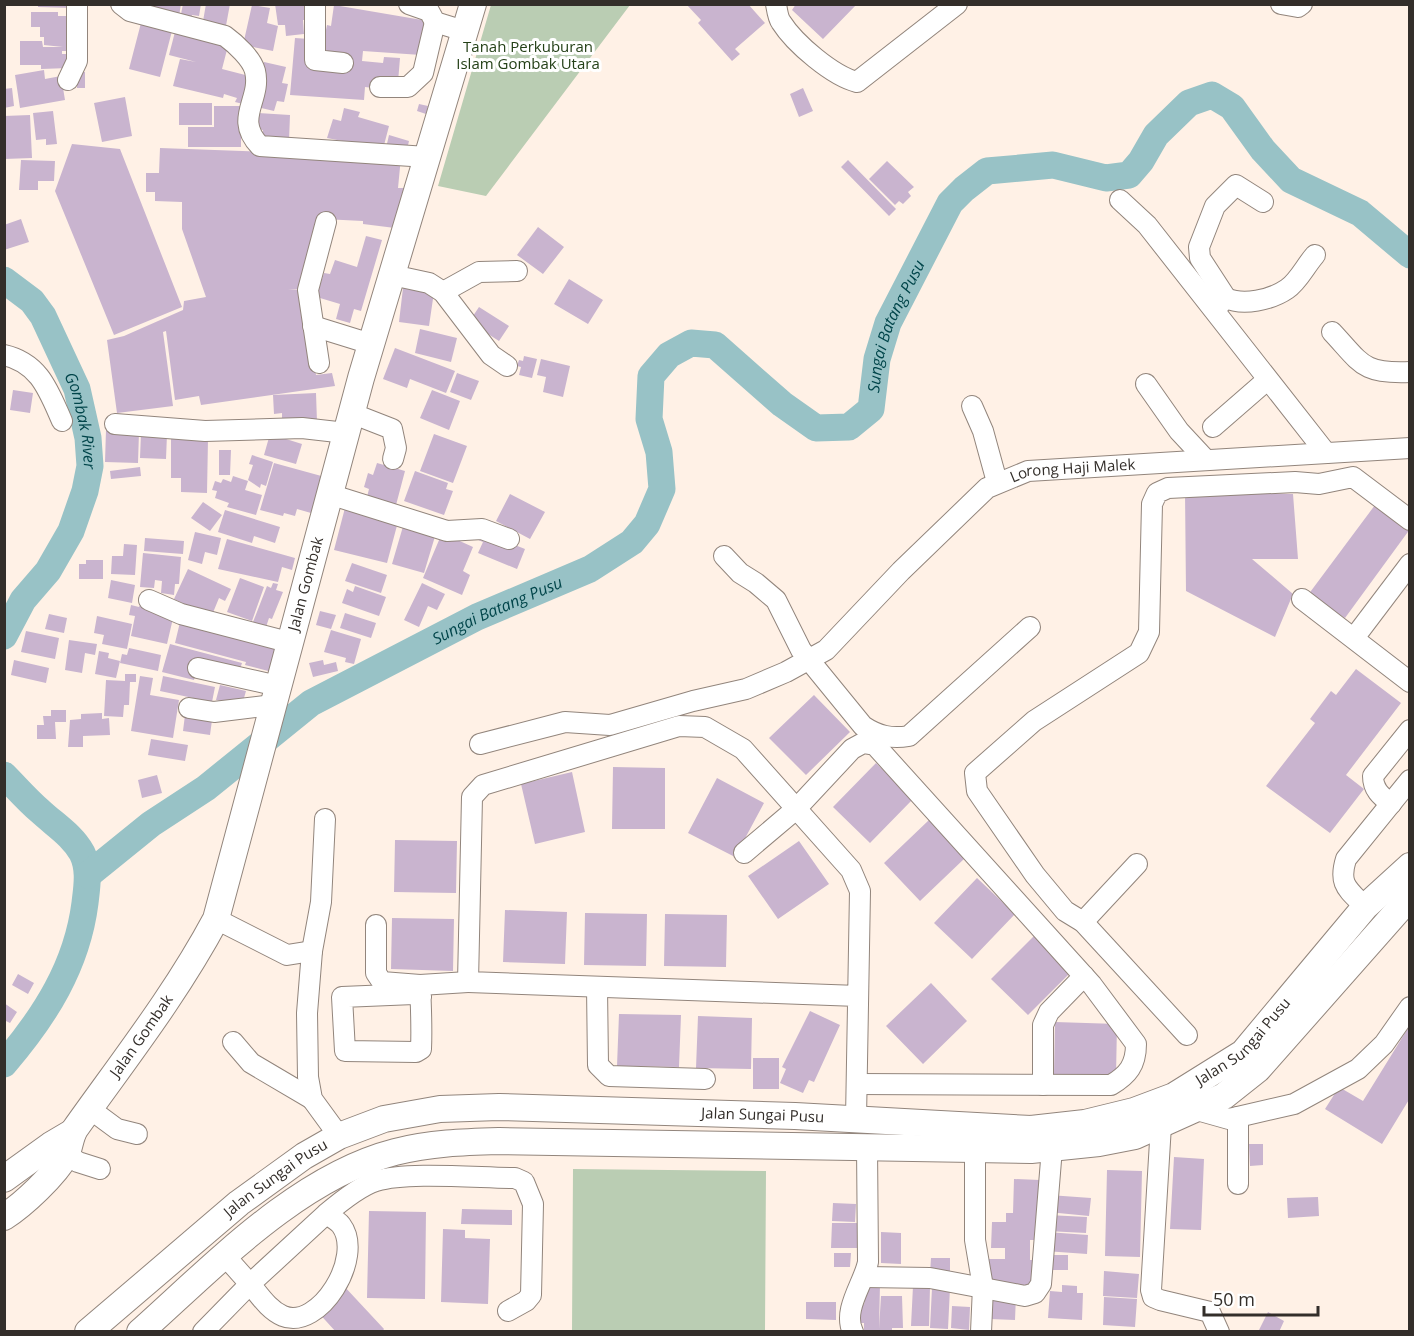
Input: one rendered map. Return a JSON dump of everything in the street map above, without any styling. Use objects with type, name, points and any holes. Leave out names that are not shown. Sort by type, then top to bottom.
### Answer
[{"type":"main road","name":"Jalan Gombak","points":[[4,1217],[23,1205],[63,1144],[186,973],[216,919],[288,642],[371,344],[473,4]]},
{"type":"main road","name":"Jalan Sungai Pusu","points":[[88,1332],[239,1203],[304,1156],[339,1136],[384,1119],[452,1108],[499,1107],[856,1119],[1031,1129],[1134,1111],[1174,1096],[1242,1053],[1365,907],[1410,866]]},
{"type":"main road","name":"Jalan Sungai Pusu","points":[[140,1332],[259,1227],[323,1181],[394,1152],[448,1142],[867,1146],[975,1150],[1052,1148],[1100,1143],[1135,1136],[1224,1096],[1258,1070],[1410,897]]},
{"type":"main road","name":"Jalan Gombak","points":[[4,1179],[63,1144]]},
{"type":"street","points":[[68,80],[77,61],[77,4]]},
{"type":"street","points":[[121,4],[130,11],[225,36],[235,44],[255,69],[256,80],[248,119],[250,136],[260,146],[427,157]]},
{"type":"street","points":[[315,4],[315,60],[343,63]]},
{"type":"street","points":[[409,4],[432,13],[464,31]]},
{"type":"street","points":[[776,4],[780,22],[816,59],[841,78],[858,82],[957,4]]},
{"type":"street","points":[[1281,4],[1298,7],[1302,4]]},
{"type":"street","points":[[380,87],[408,87],[423,73],[432,13]]},
{"type":"street","points":[[1219,305],[1200,258],[1199,247],[1215,206],[1236,185],[1263,202]]},
{"type":"street","points":[[1120,200],[1147,225],[1219,305],[1268,380],[1326,453]]},
{"type":"street","points":[[319,363],[308,290],[326,222]]},
{"type":"street","points":[[1219,305],[1264,299],[1288,289],[1315,255]]},
{"type":"street","points":[[443,292],[478,272],[517,271]]},
{"type":"street","points":[[392,275],[429,282],[443,292],[491,356],[507,366]]},
{"type":"street","points":[[313,326],[371,344]]},
{"type":"street","points":[[1332,332],[1365,368],[1389,373],[1410,372]]},
{"type":"street","points":[[4,355],[30,365],[43,379],[62,421]]},
{"type":"street","points":[[1213,427],[1268,380]]},
{"type":"street","points":[[1146,384],[1179,431],[1206,460]]},
{"type":"street","points":[[972,406],[983,431],[997,482]]},
{"type":"street","points":[[115,424],[205,431],[302,428],[349,423],[392,429],[396,448],[393,459]]},
{"type":"street","name":"Lorong Haji Malek","points":[[480,744],[565,722],[610,725],[693,700],[746,689],[786,672],[826,650],[901,571],[997,482],[1028,471],[1410,448]]},
{"type":"street","points":[[1350,451],[1353,477],[1410,520]]},
{"type":"street","points":[[1294,455],[1295,482]]},
{"type":"street","points":[[1187,1035],[1083,922],[1065,911],[1035,876],[977,791],[975,773],[1034,721],[1139,653],[1149,632],[1152,504],[1157,493],[1168,488],[1295,482],[1319,484],[1353,477]]},
{"type":"street","points":[[329,494],[447,531],[482,529],[509,540]]},
{"type":"street","points":[[724,556],[740,573],[776,600],[808,659],[863,726],[876,735],[898,738],[909,736],[1029,627]]},
{"type":"street","points":[[1354,639],[1410,564]]},
{"type":"street","points":[[1302,599],[1410,681]]},
{"type":"street","points":[[149,600],[181,614],[288,642]]},
{"type":"street","points":[[198,668],[273,702]]},
{"type":"street","points":[[189,708],[214,712],[273,702]]},
{"type":"street","points":[[468,982],[472,797],[483,785],[679,726],[705,727],[743,749],[851,870],[860,891],[856,1119]]},
{"type":"street","points":[[1391,804],[1378,794],[1373,785],[1373,776],[1410,730]]},
{"type":"street","points":[[744,854],[796,809],[852,749],[862,743],[875,745],[1084,976],[1136,1044],[1132,1067],[1123,1078],[1111,1085],[857,1084]]},
{"type":"street","points":[[1365,907],[1346,887],[1341,875],[1346,859],[1410,780]]},
{"type":"street","points":[[312,1099],[308,1077],[307,1013],[312,951],[321,902],[325,819]]},
{"type":"street","points":[[1083,922],[1137,864]]},
{"type":"street","points":[[216,919],[287,955],[312,951]]},
{"type":"street","points":[[376,925],[376,973],[382,982],[421,991]]},
{"type":"street","points":[[1043,1085],[1043,1025],[1049,1012],[1084,976]]},
{"type":"street","points":[[421,991],[421,1049],[416,1052],[345,1051],[342,997],[414,994],[421,991],[468,982],[858,996]]},
{"type":"street","points":[[597,987],[598,1065],[603,1071],[609,1076],[705,1078]]},
{"type":"street","points":[[1197,1110],[1229,1119],[1294,1104],[1358,1069],[1384,1044],[1410,1007]]},
{"type":"street","points":[[233,1042],[251,1063],[312,1099],[339,1136]]},
{"type":"street","points":[[90,1109],[117,1129],[137,1134]]},
{"type":"street","points":[[1238,1117],[1238,1184]]},
{"type":"street","points":[[1161,1125],[1151,1290],[1153,1297],[1160,1300],[1210,1312],[1219,1332]]},
{"type":"street","points":[[63,1144],[100,1169]]},
{"type":"street","points":[[854,1332],[851,1328],[852,1306],[856,1292],[865,1277],[868,1246],[867,1146]]},
{"type":"street","points":[[865,1277],[930,1278],[1025,1296],[1035,1293],[1041,1284],[1052,1148]]},
{"type":"street","points":[[975,1150],[975,1240],[983,1287],[981,1332]]},
{"type":"street","points":[[203,1332],[250,1284],[326,1214],[375,1181],[396,1177],[515,1178],[524,1182],[533,1204],[531,1294],[526,1301],[508,1311]]},
{"type":"street","points":[[225,1256],[270,1308],[285,1317],[300,1318],[312,1312],[341,1279],[348,1262],[348,1243],[341,1225],[326,1214]]},
{"type":"green space","name":"Tanah Perkuburan Islam Gombak Utara","points":[[491,5],[630,5],[486,196],[438,186]]},
{"type":"green space","points":[[573,1169],[766,1171],[765,1331],[572,1331]]},
{"type":"building","points":[[38,4],[72,4],[72,8],[38,7]]},
{"type":"building","points":[[145,4],[181,4],[179,16],[144,10]]},
{"type":"building","points":[[183,4],[201,4],[199,16],[192,15],[191,21],[180,19]]},
{"type":"building","points":[[206,4],[230,4],[225,31],[202,27]]},
{"type":"building","points":[[275,4],[310,4],[310,20],[303,20],[304,34],[286,36],[285,25],[278,25]]},
{"type":"building","points":[[686,4],[748,4],[765,23],[735,49],[740,54],[732,61],[698,23],[701,20]]},
{"type":"building","points":[[796,4],[857,4],[823,39],[792,10]]},
{"type":"building","points":[[252,5],[270,8],[267,23],[278,26],[273,51],[243,45]]},
{"type":"building","points":[[334,5],[428,21],[421,55],[363,51],[362,61],[383,63],[384,57],[400,58],[398,82],[382,89],[365,87],[364,100],[290,95],[295,38],[324,40],[327,25],[331,26]]},
{"type":"building","points":[[31,12],[58,12],[58,16],[72,16],[72,51],[62,51],[62,54],[69,54],[69,68],[41,69],[41,65],[20,65],[20,41],[42,41],[43,47],[63,47],[44,45],[44,37],[40,37],[40,27],[31,27]]},
{"type":"building","points":[[141,23],[172,31],[160,77],[129,69]]},
{"type":"building","points":[[176,28],[229,42],[222,69],[253,77],[243,104],[235,102],[237,98],[224,94],[223,98],[173,86],[180,59],[196,62],[169,55]]},
{"type":"building","points":[[264,62],[286,67],[282,83],[288,84],[284,102],[277,101],[274,111],[257,107]]},
{"type":"building","points":[[44,70],[45,79],[61,76],[65,100],[20,108],[15,75]]},
{"type":"building","points":[[77,72],[85,72],[85,88],[77,88]]},
{"type":"building","points":[[12,88],[14,106],[4,108],[4,89]]},
{"type":"building","points":[[803,88],[813,111],[799,117],[790,94]]},
{"type":"building","points":[[125,97],[132,136],[102,142],[94,103]]},
{"type":"building","points":[[179,103],[212,103],[212,125],[179,125]]},
{"type":"building","points":[[419,104],[428,106],[426,114],[417,111]]},
{"type":"building","points":[[214,106],[241,106],[241,147],[188,147],[188,127],[214,127]]},
{"type":"building","points":[[344,108],[360,112],[358,117],[389,126],[383,149],[327,138],[333,119],[341,121]]},
{"type":"building","points":[[53,111],[57,144],[46,145],[46,139],[36,140],[33,113]]},
{"type":"building","points":[[258,113],[290,115],[289,141],[262,139],[263,130],[257,129]]},
{"type":"building","points":[[30,115],[32,158],[4,159],[4,116]]},
{"type":"building","points":[[389,135],[409,141],[406,154],[386,148]]},
{"type":"building","points":[[72,144],[120,149],[182,307],[114,335],[55,191]]},
{"type":"building","points":[[160,148],[401,157],[398,188],[405,188],[395,228],[363,224],[363,221],[323,219],[304,289],[288,290],[306,290],[316,375],[332,373],[335,386],[201,405],[199,396],[175,400],[166,331],[163,332],[173,406],[117,413],[107,340],[124,336],[183,310],[184,301],[206,297],[182,229],[182,202],[155,201],[155,192],[146,192],[146,173],[159,173]]},
{"type":"building","points":[[21,160],[55,161],[54,181],[38,181],[38,190],[19,190]]},
{"type":"building","points":[[848,160],[896,209],[889,216],[841,167]]},
{"type":"building","points":[[887,161],[914,187],[908,192],[911,196],[903,204],[899,201],[895,205],[869,179]]},
{"type":"building","points":[[21,219],[29,242],[4,250],[4,225]]},
{"type":"building","points":[[538,227],[564,247],[543,274],[517,255]]},
{"type":"building","points":[[366,236],[382,240],[361,311],[354,309],[350,323],[336,319],[340,304],[310,295],[313,286],[319,288],[324,273],[330,274],[335,260],[357,267]]},
{"type":"building","points":[[569,279],[603,300],[588,324],[554,304]]},
{"type":"building","points":[[403,288],[434,292],[429,326],[399,322]]},
{"type":"building","points":[[479,307],[509,326],[499,341],[469,322]]},
{"type":"building","points":[[420,329],[457,338],[451,362],[415,353]]},
{"type":"building","points":[[395,348],[455,371],[446,393],[410,379],[407,388],[383,379]]},
{"type":"building","points":[[524,356],[537,359],[532,378],[519,375],[521,367],[517,366],[519,360],[523,361]]},
{"type":"building","points":[[541,359],[570,366],[563,397],[543,392],[546,377],[537,375]]},
{"type":"building","points":[[457,373],[479,381],[471,400],[450,392]]},
{"type":"building","points":[[13,390],[33,393],[30,413],[10,410]]},
{"type":"building","points":[[432,390],[460,401],[449,430],[420,418]]},
{"type":"building","points":[[316,393],[317,422],[282,424],[282,413],[274,414],[273,395]]},
{"type":"building","points":[[106,430],[139,432],[138,463],[105,462]]},
{"type":"building","points":[[141,433],[167,434],[166,459],[140,458]]},
{"type":"building","points":[[270,434],[302,444],[296,464],[264,455]]},
{"type":"building","points":[[434,434],[467,446],[453,483],[420,471]]},
{"type":"building","points":[[171,438],[208,439],[207,493],[181,492],[181,478],[171,478]]},
{"type":"building","points":[[219,450],[231,450],[230,475],[219,475]]},
{"type":"building","points":[[252,455],[273,462],[266,486],[261,484],[260,488],[248,480],[253,465],[249,464]]},
{"type":"building","points":[[274,463],[325,477],[311,513],[297,509],[295,516],[284,513],[283,516],[260,510]]},
{"type":"building","points":[[377,463],[405,471],[396,505],[367,497],[369,489],[364,487],[368,473],[373,475]]},
{"type":"building","points":[[140,467],[141,476],[111,479],[110,471]]},
{"type":"building","points":[[415,471],[448,483],[446,489],[453,491],[444,515],[404,501]]},
{"type":"building","points":[[233,476],[248,481],[245,490],[262,495],[256,515],[227,507],[229,503],[215,498],[217,491],[212,490],[215,481],[221,483],[223,479],[231,482]]},
{"type":"building","points":[[1185,492],[1293,494],[1298,559],[1252,559],[1293,594],[1275,637],[1186,591]]},
{"type":"building","points":[[510,494],[545,512],[530,539],[496,521]]},
{"type":"building","points":[[1378,501],[1410,529],[1345,618],[1308,595]]},
{"type":"building","points":[[203,502],[222,515],[210,531],[191,518]]},
{"type":"building","points":[[346,504],[399,518],[387,563],[334,550]]},
{"type":"building","points":[[225,510],[280,527],[275,543],[254,536],[252,543],[218,532]]},
{"type":"building","points":[[404,523],[436,533],[424,573],[392,564]]},
{"type":"building","points":[[480,531],[525,549],[517,569],[478,553],[483,542],[476,539]]},
{"type":"building","points":[[195,532],[221,538],[217,555],[205,552],[202,564],[188,560]]},
{"type":"building","points":[[442,533],[473,547],[463,571],[470,575],[462,595],[423,578]]},
{"type":"building","points":[[145,538],[184,541],[183,554],[144,551]]},
{"type":"building","points":[[227,539],[295,558],[292,570],[282,567],[278,582],[218,569]]},
{"type":"building","points":[[124,544],[137,545],[135,575],[111,574],[112,556],[123,556]]},
{"type":"building","points":[[143,553],[181,557],[179,584],[175,584],[174,595],[161,593],[162,581],[155,580],[154,588],[140,587]]},
{"type":"building","points":[[86,560],[103,560],[103,579],[79,579],[79,564],[86,564]]},
{"type":"building","points":[[352,563],[387,575],[381,593],[345,581]]},
{"type":"building","points":[[188,569],[231,589],[225,601],[219,598],[212,615],[184,611],[186,605],[174,599]]},
{"type":"building","points":[[240,578],[264,587],[252,621],[227,612]]},
{"type":"building","points":[[111,580],[135,585],[132,603],[108,598]]},
{"type":"building","points":[[273,583],[278,584],[276,590],[283,592],[272,619],[269,618],[266,627],[253,622],[267,586],[271,588]]},
{"type":"building","points":[[422,583],[445,594],[437,610],[428,606],[419,627],[404,620]]},
{"type":"building","points":[[355,586],[386,597],[379,616],[342,603],[347,589],[353,592]]},
{"type":"building","points":[[141,602],[174,614],[167,644],[131,636],[135,616],[129,615],[131,605],[139,607]]},
{"type":"building","points":[[320,611],[336,615],[331,629],[316,625]]},
{"type":"building","points":[[345,613],[376,623],[371,638],[340,628]]},
{"type":"building","points":[[49,614],[67,618],[64,633],[45,629]]},
{"type":"building","points":[[97,616],[132,624],[127,649],[102,644],[104,635],[94,633]]},
{"type":"building","points":[[181,618],[280,645],[272,672],[245,665],[246,662],[175,643]]},
{"type":"building","points":[[331,630],[361,639],[354,664],[345,662],[346,658],[324,652]]},
{"type":"building","points":[[26,631],[59,638],[55,659],[21,652]]},
{"type":"building","points":[[69,640],[97,644],[95,655],[85,653],[82,673],[65,670]]},
{"type":"building","points":[[170,644],[242,663],[239,672],[197,667],[194,680],[162,672]]},
{"type":"building","points":[[129,648],[161,655],[158,671],[120,663],[122,654],[127,655]]},
{"type":"building","points":[[99,651],[109,653],[108,658],[120,661],[116,678],[95,674]]},
{"type":"building","points":[[14,660],[49,668],[46,683],[11,675]]},
{"type":"building","points":[[323,660],[324,665],[336,662],[338,671],[313,677],[309,663]]},
{"type":"building","points":[[1356,669],[1401,703],[1346,775],[1364,789],[1330,833],[1266,786],[1315,723],[1310,719],[1331,691],[1336,695]]},
{"type":"building","points":[[125,674],[136,674],[136,682],[130,682],[129,705],[124,705],[123,717],[104,716],[106,680],[125,681]]},
{"type":"building","points":[[140,676],[153,678],[150,695],[179,700],[173,738],[131,731]]},
{"type":"building","points":[[163,676],[215,687],[212,702],[160,691]]},
{"type":"building","points":[[220,685],[246,691],[242,705],[216,700]]},
{"type":"building","points":[[814,695],[850,732],[806,775],[769,738]]},
{"type":"building","points":[[51,710],[66,710],[66,722],[55,722],[56,739],[37,739],[37,725],[44,725],[43,716],[51,716]]},
{"type":"building","points":[[102,713],[102,719],[109,718],[110,735],[83,736],[83,747],[68,747],[70,720],[81,719],[81,714]]},
{"type":"building","points":[[185,715],[212,720],[210,735],[183,731]]},
{"type":"building","points":[[151,739],[188,745],[185,761],[148,755]]},
{"type":"building","points":[[876,763],[913,799],[870,843],[833,807]]},
{"type":"building","points":[[613,767],[665,768],[665,829],[612,829]]},
{"type":"building","points":[[572,772],[585,832],[535,844],[521,784]]},
{"type":"building","points":[[157,775],[162,793],[142,798],[138,780]]},
{"type":"building","points":[[717,778],[764,803],[735,857],[688,833]]},
{"type":"building","points":[[929,820],[965,858],[920,901],[884,863]]},
{"type":"building","points":[[395,840],[457,841],[456,893],[394,892]]},
{"type":"building","points":[[799,841],[829,884],[778,919],[748,876]]},
{"type":"building","points":[[977,878],[1015,914],[972,959],[934,923]]},
{"type":"building","points":[[505,910],[567,912],[565,964],[503,962]]},
{"type":"building","points":[[585,913],[647,914],[646,966],[584,965]]},
{"type":"building","points":[[665,914],[727,915],[726,967],[664,966]]},
{"type":"building","points":[[392,918],[454,919],[453,971],[391,969]]},
{"type":"building","points":[[1035,935],[1072,971],[1028,1015],[991,979]]},
{"type":"building","points":[[18,974],[34,983],[28,994],[12,985]]},
{"type":"building","points":[[931,983],[967,1021],[923,1064],[886,1026]]},
{"type":"building","points":[[4,1003],[17,1012],[10,1023],[4,1020]]},
{"type":"building","points":[[810,1011],[840,1025],[814,1082],[809,1080],[803,1093],[780,1083],[786,1069],[782,1067]]},
{"type":"building","points":[[619,1014],[681,1015],[679,1067],[617,1066]]},
{"type":"building","points":[[698,1016],[752,1018],[751,1069],[696,1068]]},
{"type":"building","points":[[1055,1022],[1117,1024],[1116,1076],[1054,1074]]},
{"type":"building","points":[[1410,1025],[1410,1098],[1382,1144],[1325,1109],[1339,1087],[1363,1101]]},
{"type":"building","points":[[753,1058],[779,1058],[779,1089],[753,1089]]},
{"type":"building","points":[[1249,1144],[1263,1144],[1263,1165],[1250,1166]]},
{"type":"building","points":[[1174,1157],[1204,1159],[1201,1230],[1170,1229]]},
{"type":"building","points":[[1107,1170],[1142,1171],[1140,1257],[1105,1256]]},
{"type":"building","points":[[1014,1179],[1040,1180],[1039,1240],[1030,1240],[1030,1260],[1035,1260],[1034,1287],[988,1286],[989,1259],[1005,1259],[1005,1248],[991,1248],[992,1222],[1006,1222],[1006,1213],[1013,1213]]},
{"type":"building","points":[[1049,1195],[1091,1198],[1089,1216],[1048,1212]]},
{"type":"building","points":[[1318,1197],[1319,1216],[1288,1218],[1287,1198]]},
{"type":"building","points":[[833,1203],[856,1204],[855,1222],[832,1221]]},
{"type":"building","points":[[462,1209],[512,1210],[512,1225],[461,1224]]},
{"type":"building","points":[[369,1211],[426,1212],[425,1299],[367,1298]]},
{"type":"building","points":[[1048,1215],[1087,1217],[1086,1233],[1047,1231]]},
{"type":"building","points":[[832,1223],[857,1223],[857,1248],[831,1248]]},
{"type":"building","points":[[443,1229],[465,1230],[465,1238],[490,1239],[488,1304],[441,1302]]},
{"type":"building","points":[[881,1232],[901,1233],[901,1264],[881,1263]]},
{"type":"building","points":[[1047,1232],[1088,1235],[1087,1254],[1045,1251]]},
{"type":"building","points":[[834,1253],[851,1253],[850,1267],[834,1267]]},
{"type":"building","points":[[1045,1255],[1068,1255],[1068,1270],[1045,1270]]},
{"type":"building","points":[[931,1258],[950,1258],[950,1275],[930,1274]]},
{"type":"building","points":[[1104,1271],[1139,1274],[1137,1298],[1103,1296]]},
{"type":"building","points":[[867,1284],[880,1284],[879,1329],[881,1296],[902,1296],[903,1328],[892,1328],[892,1332],[864,1332],[864,1323],[859,1323],[859,1304],[864,1305]]},
{"type":"building","points":[[343,1285],[384,1329],[382,1332],[336,1332],[316,1310]]},
{"type":"building","points":[[1062,1285],[1077,1286],[1077,1293],[1083,1293],[1082,1320],[1048,1318],[1050,1291],[1062,1292]]},
{"type":"building","points":[[913,1286],[930,1287],[929,1326],[911,1326]]},
{"type":"building","points":[[932,1288],[950,1288],[948,1329],[930,1328]]},
{"type":"building","points":[[990,1295],[1016,1295],[1015,1320],[990,1319]]},
{"type":"building","points":[[1104,1297],[1137,1299],[1135,1327],[1103,1325]]},
{"type":"building","points":[[806,1302],[836,1302],[836,1320],[806,1319]]},
{"type":"building","points":[[952,1306],[970,1307],[969,1330],[951,1328]]},
{"type":"building","points":[[1268,1312],[1284,1321],[1279,1332],[1258,1332]]},
{"type":"waterway","name":"Sungai Batang Pusu","points":[[88,875],[151,824],[206,788],[311,703],[477,617],[590,569],[632,542],[647,524],[662,489],[659,452],[649,419],[651,376],[669,355],[691,343],[715,345],[782,404],[816,428],[849,427],[871,409],[877,359],[888,323],[950,203],[987,171],[1053,165],[1106,178],[1129,175],[1141,161],[1156,135],[1189,103],[1212,95],[1232,107],[1263,150],[1291,180],[1360,213],[1410,255]]},
{"type":"waterway","name":"Gombak River","points":[[4,280],[32,301],[43,316],[77,389],[88,438],[90,466],[85,491],[71,531],[48,571],[23,600],[4,636]]},
{"type":"waterway","name":"Gombak River","points":[[4,775],[73,841],[85,859],[87,878],[81,926],[67,969],[46,1009],[4,1064]]}]
